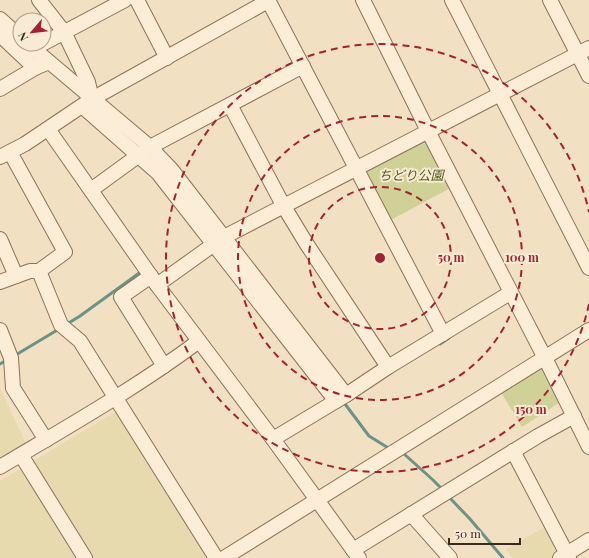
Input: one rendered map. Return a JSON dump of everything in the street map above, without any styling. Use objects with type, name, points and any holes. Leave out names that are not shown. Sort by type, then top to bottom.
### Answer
[{"type":"street","points":[[39,0],[64,32],[88,82],[87,103]]},
{"type":"street","points":[[52,38],[125,0]]},
{"type":"street","points":[[137,0],[167,58]]},
{"type":"street","points":[[0,282],[30,271],[39,270],[65,252],[5,154],[48,129],[87,103],[268,0],[443,334]]},
{"type":"street","points":[[363,0],[589,447]]},
{"type":"street","points":[[452,0],[589,268]]},
{"type":"street","points":[[550,0],[583,51],[589,76]]},
{"type":"street","points":[[0,19],[12,30]]},
{"type":"street","points":[[0,35],[35,68]]},
{"type":"street","points":[[164,366],[121,297],[154,281],[218,241],[283,205],[583,51]]},
{"type":"street","points":[[42,52],[49,62],[87,103],[144,151],[158,173],[218,241],[341,398]]},
{"type":"street","points":[[0,89],[35,68],[49,62]]},
{"type":"street","points":[[91,190],[144,151],[303,66]]},
{"type":"street","points":[[230,105],[283,205],[306,243],[388,367]]},
{"type":"street","points":[[48,129],[154,281],[273,439],[356,554],[411,514],[574,416]]},
{"type":"street","points":[[1,243],[16,276]]},
{"type":"street","points":[[39,270],[61,325],[80,341],[216,558]]},
{"type":"street","points":[[273,439],[510,293]]},
{"type":"street","points":[[0,330],[11,358],[13,388],[46,440]]},
{"type":"street","points":[[224,558],[589,330]]},
{"type":"street","points":[[0,467],[116,398],[199,341]]},
{"type":"street","points":[[514,451],[565,556],[589,540]]},
{"type":"street","points":[[21,455],[85,558]]},
{"type":"street","points":[[411,514],[450,558]]},
{"type":"shaded area","points":[[0,388],[29,450],[0,468]]},
{"type":"shaded area","points":[[122,408],[216,558],[0,558],[0,481]]},
{"type":"shaded area","points":[[552,523],[560,558],[512,558],[506,549]]},
{"type":"green space","name":"ちどり公園","points":[[426,134],[454,186],[389,221],[360,167]]},
{"type":"green space","points":[[541,362],[562,401],[522,427],[499,389]]},
{"type":"waterway","points":[[67,324],[142,271]]},
{"type":"waterway","points":[[14,356],[59,329]]},
{"type":"waterway","points":[[440,344],[449,338]]},
{"type":"waterway","points":[[0,364],[7,360]]},
{"type":"waterway","points":[[345,404],[369,436],[390,449]]},
{"type":"waterway","points":[[403,453],[443,490]]},
{"type":"waterway","points":[[448,496],[503,558]]}]
